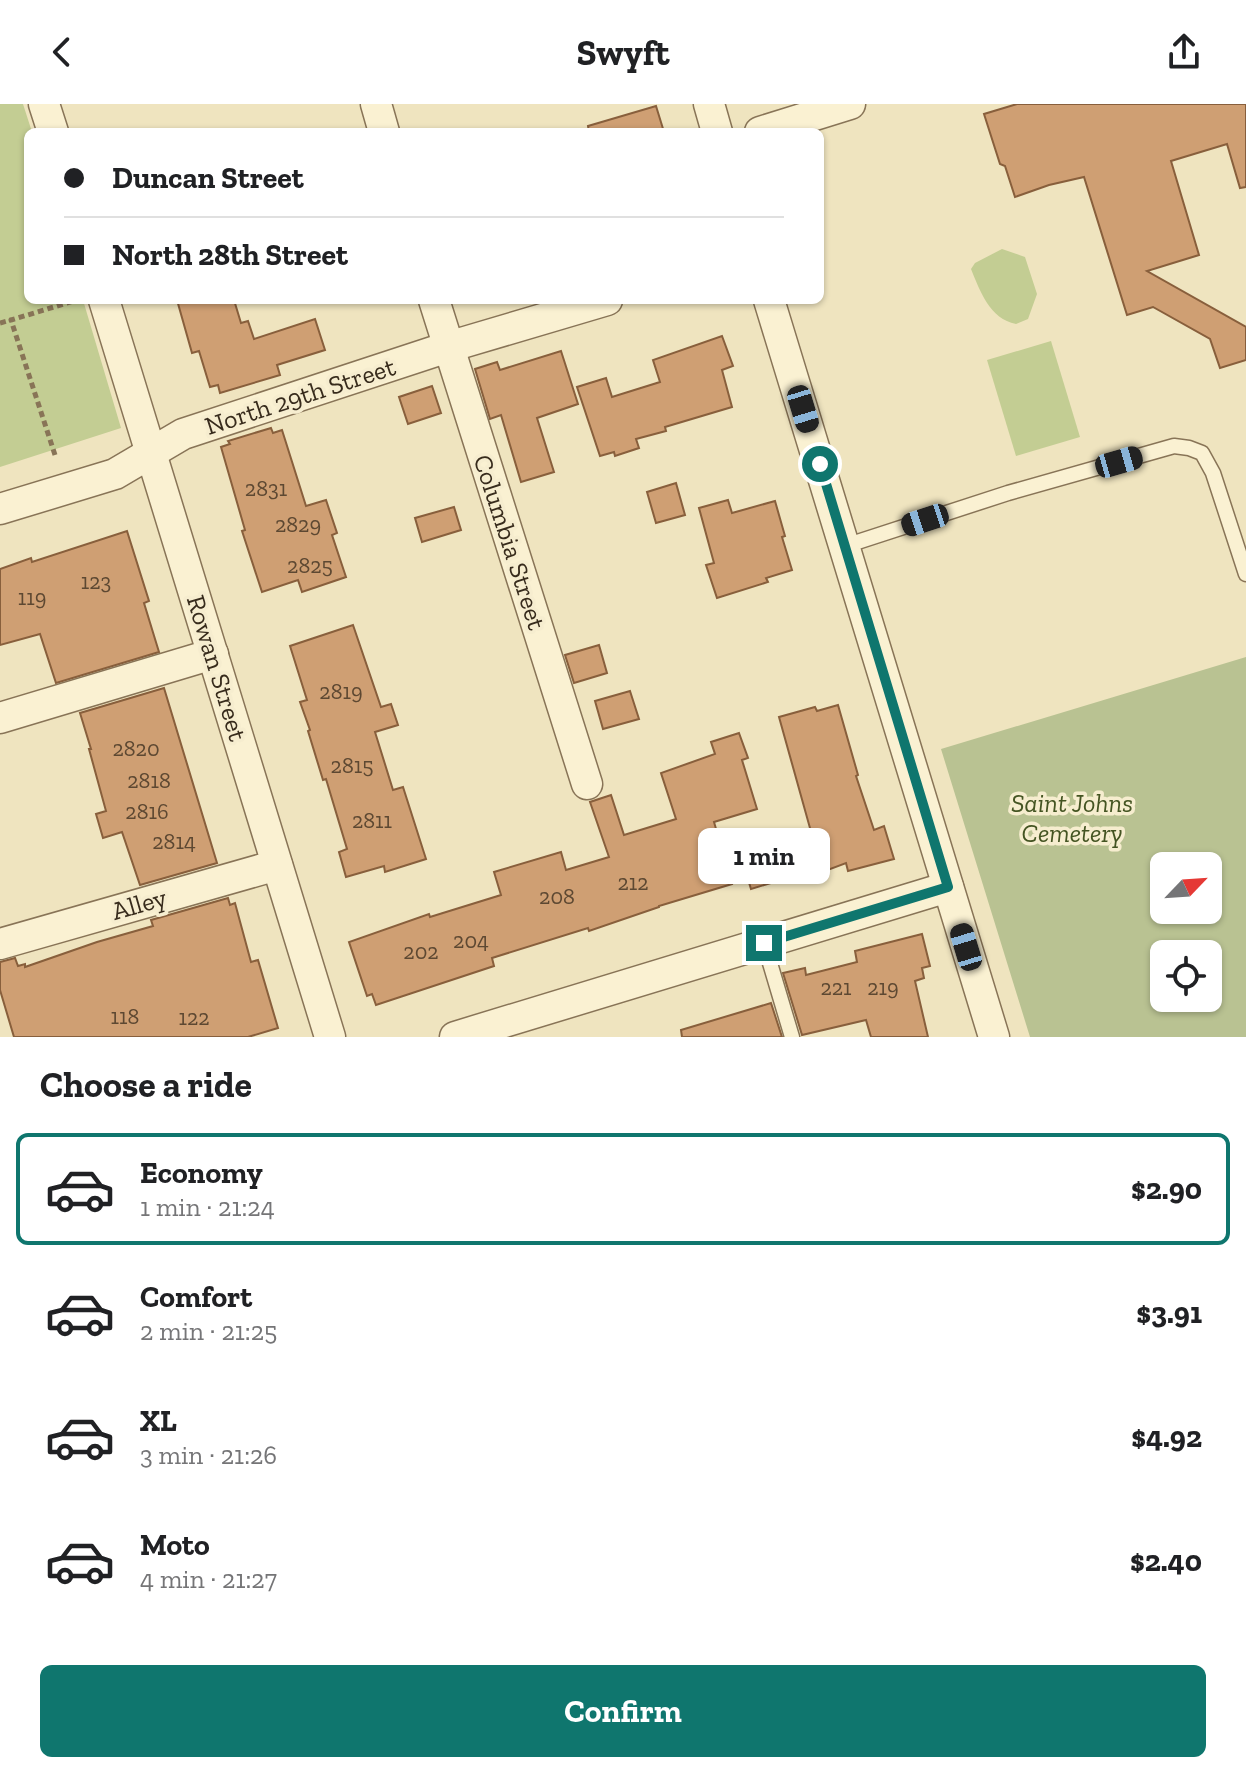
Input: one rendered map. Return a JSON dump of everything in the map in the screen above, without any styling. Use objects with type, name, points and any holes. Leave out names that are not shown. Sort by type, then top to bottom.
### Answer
[{"type":"street","points":[[44,104],[52,128]]},
{"type":"street","points":[[376,104],[383,128]]},
{"type":"street","points":[[709,104],[716,128]]},
{"type":"street","points":[[773,128],[850,104]]},
{"type":"street","name":"Rowan Street","points":[[105,304],[330,1037]]},
{"type":"street","name":"Columbia Street","points":[[435,304],[587,784]]},
{"type":"street","name":"North 29th Street","points":[[0,509],[115,474],[183,434],[448,347],[593,304]]},
{"type":"street","points":[[770,304],[994,1037]]},
{"type":"street","points":[[0,718],[213,654]]},
{"type":"street","name":"Alley","points":[[0,944],[277,865]]},
{"type":"street","points":[[455,1037],[948,887]]},
{"type":"lane","points":[[845,546],[1008,493],[1174,446],[1202,453],[1213,473],[1246,574]]},
{"type":"lane","points":[[764,943],[792,1037]]},
{"type":"path","points":[[0,323],[65,304]]},
{"type":"path","points":[[11,320],[55,455]]},
{"type":"green space","points":[[0,104],[23,104],[31,128],[24,128],[24,304],[84,304],[121,428],[0,467]]},
{"type":"green space","points":[[1002,249],[1025,257],[1037,294],[1028,319],[1016,324],[993,310],[982,295],[971,269],[975,263]]},
{"type":"green space","points":[[1051,341],[1080,437],[1016,456],[987,360]]},
{"type":"green space","name":"Saint Johns Cemetery","points":[[1246,657],[1246,1037],[1030,1037],[941,749]]},
{"type":"building","points":[[1017,104],[1246,104],[1246,187],[1240,188],[1227,144],[1171,161],[1199,255],[1147,271],[1246,327],[1246,360],[1220,368],[1210,339],[1153,307],[1127,315],[1084,177],[1015,197],[1005,166],[1000,164],[984,114]]},
{"type":"building","points":[[656,106],[663,128],[588,128]]},
{"type":"building","points":[[178,304],[235,304],[241,323],[248,321],[254,339],[315,319],[325,350],[277,365],[280,375],[220,393],[218,385],[210,387],[199,351],[192,353]]},
{"type":"building","points":[[722,336],[733,366],[722,370],[732,407],[636,439],[639,448],[615,456],[614,452],[600,456],[577,387],[606,378],[612,397],[660,382],[653,360]]},
{"type":"building","points":[[561,351],[578,404],[537,418],[554,472],[521,482],[501,415],[490,419],[475,369],[497,362],[500,370]]},
{"type":"building","points":[[432,386],[441,413],[408,424],[399,397]]},
{"type":"building","points":[[271,428],[273,433],[282,430],[306,506],[326,500],[337,533],[332,535],[346,577],[302,592],[298,580],[262,592],[242,531],[245,530],[221,447],[230,444],[228,441]]},
{"type":"building","points":[[676,483],[685,515],[656,523],[647,492]]},
{"type":"building","points":[[728,500],[732,513],[775,501],[792,570],[766,578],[768,582],[717,598],[706,565],[714,563],[699,508]]},
{"type":"building","points":[[454,507],[461,530],[422,542],[415,518]]},
{"type":"building","points":[[127,531],[149,601],[144,603],[159,652],[56,683],[40,634],[0,645],[0,569],[31,558],[32,562]]},
{"type":"building","points":[[353,625],[381,707],[391,704],[398,725],[375,732],[393,790],[403,787],[426,859],[385,872],[384,866],[346,877],[339,852],[347,849],[308,731],[300,702],[307,700],[290,646]]},
{"type":"building","points":[[599,645],[607,673],[574,683],[565,655]]},
{"type":"building","points":[[164,688],[217,863],[140,885],[122,832],[103,838],[96,814],[106,811],[80,713]]},
{"type":"building","points":[[630,691],[639,719],[603,729],[595,701]]},
{"type":"building","points":[[838,705],[874,830],[884,826],[894,859],[848,871],[846,863],[817,874],[809,848],[815,846],[779,717],[815,707],[817,711]]},
{"type":"building","points":[[739,733],[748,758],[742,760],[757,809],[714,822],[732,884],[589,931],[588,928],[492,958],[494,966],[376,1005],[372,994],[367,996],[349,942],[429,914],[430,917],[501,895],[494,872],[561,852],[566,870],[609,857],[590,802],[611,795],[624,835],[676,819],[661,773],[715,754],[711,742]]},
{"type":"building","points":[[765,853],[774,882],[751,889],[742,860]]},
{"type":"building","points":[[228,898],[230,905],[235,903],[251,962],[258,960],[278,1028],[248,1037],[14,1037],[0,990],[0,962],[15,958],[18,966],[25,964],[25,967],[153,926],[151,920]]},
{"type":"building","points":[[922,934],[930,966],[922,968],[924,978],[915,981],[928,1037],[871,1037],[866,1020],[802,1035],[783,973],[805,968],[806,975],[857,962],[855,951]]},
{"type":"building","points":[[771,1003],[782,1037],[682,1037],[681,1030]]},
{"type":"route","points":[[764,943],[948,887],[820,464]]}]
